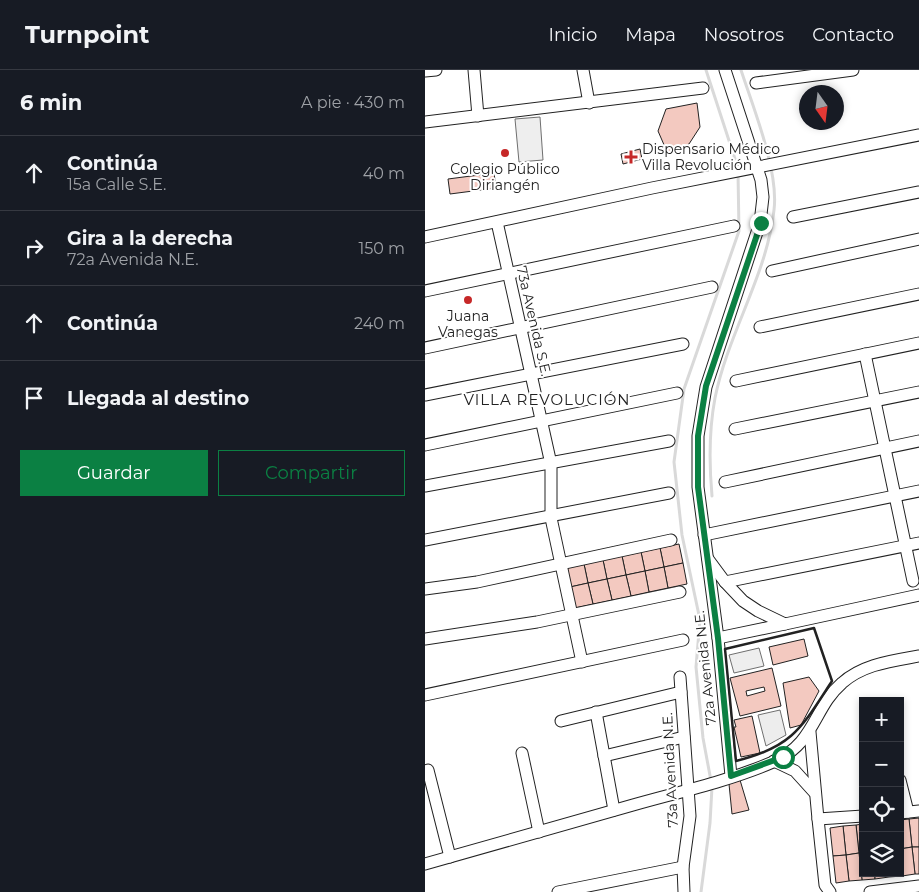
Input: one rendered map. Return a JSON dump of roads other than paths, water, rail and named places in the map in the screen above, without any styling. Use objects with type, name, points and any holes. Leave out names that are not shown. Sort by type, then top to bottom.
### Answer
[{"type":"street","points":[[425,71],[436,70]]},
{"type":"street","points":[[474,70],[478,116]]},
{"type":"street","points":[[583,70],[589,103]]},
{"type":"street","name":"72a Avenida N.E.","points":[[725,70],[766,167],[761,223],[718,348],[701,410],[698,436],[698,487],[718,638],[728,777]]},
{"type":"street","points":[[756,82],[853,70]]},
{"type":"street","points":[[425,122],[703,88]]},
{"type":"street","points":[[425,237],[652,188],[766,167],[919,135]]},
{"type":"street","points":[[793,217],[919,192]]},
{"type":"street","name":"73a Avenida S.E.","points":[[497,222],[507,275],[551,464],[551,518],[582,662]]},
{"type":"street","points":[[425,291],[734,226]]},
{"type":"street","points":[[772,271],[919,239]]},
{"type":"street","points":[[425,348],[711,287]]},
{"type":"street","points":[[759,327],[919,294]]},
{"type":"street","points":[[736,381],[919,343]]},
{"type":"street","points":[[425,395],[683,344]]},
{"type":"street","points":[[865,354],[913,581]]},
{"type":"street","points":[[425,445],[677,392]]},
{"type":"street","points":[[735,429],[919,392]]},
{"type":"street","points":[[425,486],[669,441]]},
{"type":"street","points":[[725,482],[919,441]]},
{"type":"street","points":[[704,535],[919,491]]},
{"type":"street","points":[[425,540],[551,518],[669,493]]},
{"type":"street","points":[[425,589],[477,582],[671,540]]},
{"type":"street","points":[[725,582],[919,544]]},
{"type":"street","points":[[707,557],[725,582],[751,606],[785,624]]},
{"type":"street","points":[[425,639],[571,615],[679,592]]},
{"type":"street","points":[[718,638],[919,595]]},
{"type":"street","points":[[425,695],[683,640]]},
{"type":"street","points":[[425,864],[702,786],[774,761],[798,746],[810,732],[832,694],[842,682],[873,665],[919,656]]},
{"type":"street","name":"73a Avenida N.E.","points":[[680,677],[690,816],[683,867],[684,892]]},
{"type":"street","points":[[561,720],[681,692]]},
{"type":"street","points":[[596,712],[614,810]]},
{"type":"street","points":[[810,732],[814,792],[825,885],[831,892]]},
{"type":"street","points":[[604,756],[684,737]]},
{"type":"street","points":[[522,753],[539,832]]},
{"type":"street","points":[[774,761],[795,771],[814,792]]},
{"type":"street","points":[[428,770],[450,857]]},
{"type":"street","points":[[902,787],[909,812]]},
{"type":"street","points":[[818,819],[859,816]]},
{"type":"street","points":[[558,892],[604,887],[683,867]]},
{"type":"street","points":[[870,892],[919,886]]},
{"type":"waterway","points":[[706,70],[735,159]]},
{"type":"waterway","points":[[712,496],[710,447],[715,398],[729,350],[764,258],[774,210],[775,194],[769,158],[741,70]]},
{"type":"waterway","points":[[711,781],[703,738],[696,667],[700,620],[682,535],[674,462],[684,389],[739,231],[738,173]]},
{"type":"waterway","points":[[701,892],[710,823],[712,787]]},
{"type":"place","name":"Colegio Público Diriangén","points":[[505,153]]},
{"type":"place","name":"Dispensario Médico Villa Revolución","points":[[631,157]]},
{"type":"place","name":"Juana Vanegas","points":[[468,300]]},
{"type":"district","name":"VILLA REVOLUCIÓN","points":[[547,399]]}]
